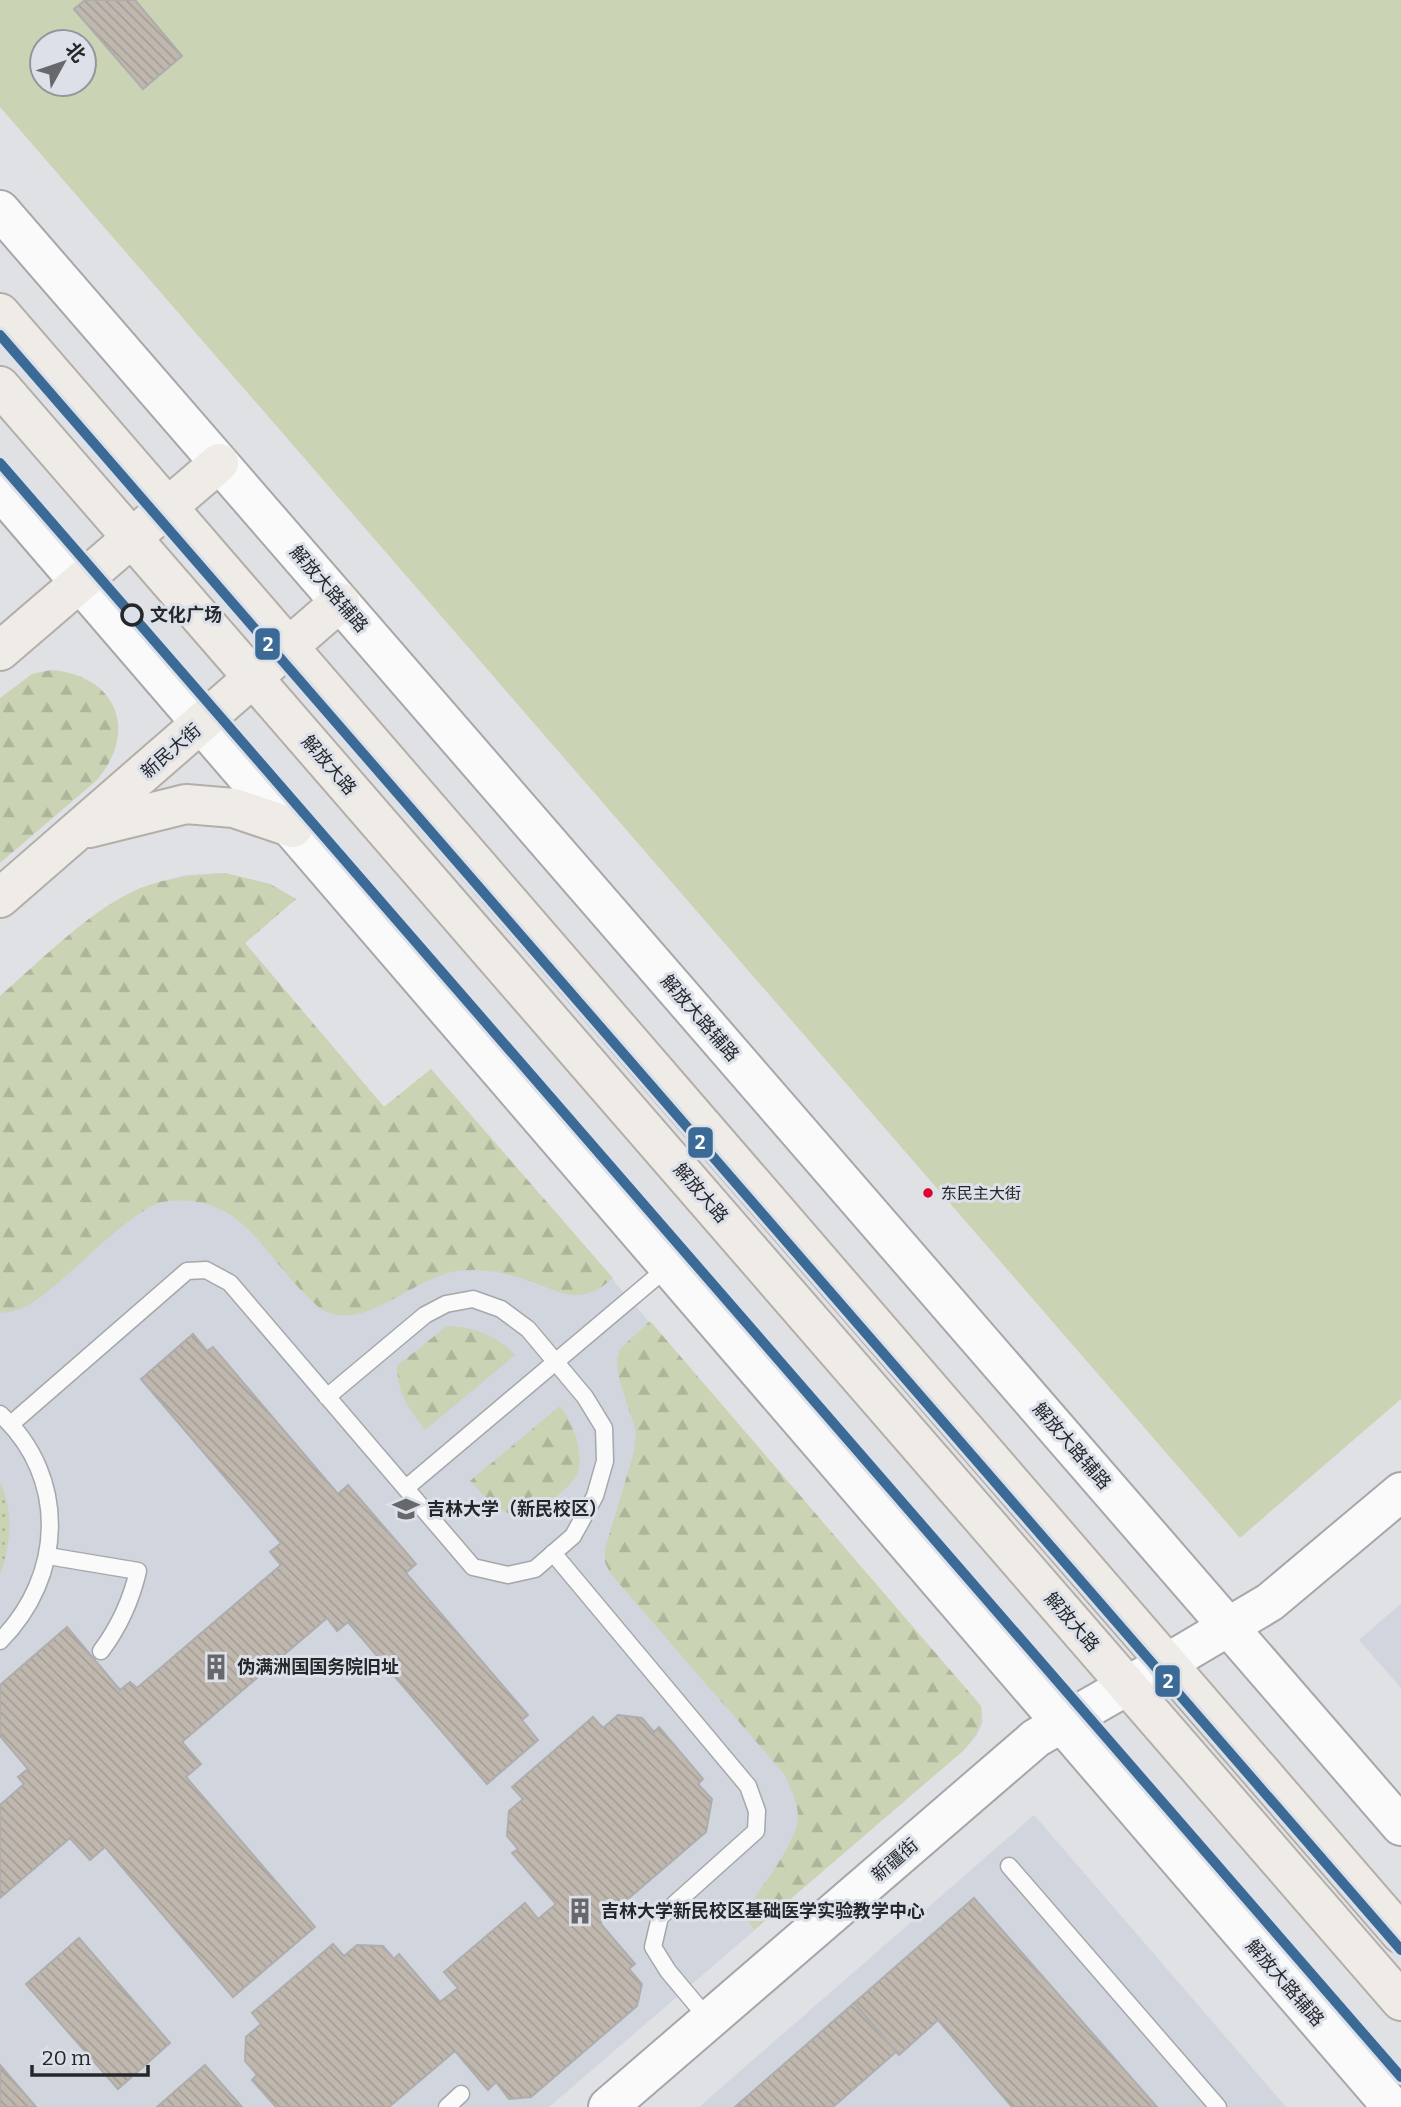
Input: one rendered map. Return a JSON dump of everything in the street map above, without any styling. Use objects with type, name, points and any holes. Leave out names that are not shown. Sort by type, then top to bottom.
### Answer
[{"type":"main road","points":[[0,313],[1401,1934]]},
{"type":"main road","name":"解放大路","points":[[0,386],[1401,2001]]},
{"type":"main road","points":[[0,651],[219,463]]},
{"type":"main road","name":"新民大街","points":[[0,898],[340,602]]},
{"type":"main road","points":[[77,832],[186,803],[234,808],[293,828]]},
{"type":"street","name":"解放大路辅路","points":[[0,210],[1401,1826]]},
{"type":"street","name":"解放大路辅路","points":[[0,490],[1392,2107]]},
{"type":"street","points":[[1167,1663],[1270,1602],[1401,1492]]},
{"type":"street","name":"新疆街","points":[[608,2107],[1036,1738],[1167,1663]]},
{"type":"lane","points":[[406,1488],[668,1267]]},
{"type":"lane","points":[[0,1641],[18,1623],[37,1591],[48,1556],[50,1518],[44,1483],[31,1452],[6,1419],[187,1272],[206,1270],[230,1283],[327,1397],[406,1488],[473,1567],[508,1575],[535,1569],[573,1536],[595,1496],[605,1461],[604,1428],[585,1397],[528,1329],[501,1309],[473,1299],[446,1304],[425,1315],[327,1397]]},
{"type":"lane","points":[[553,1553],[748,1786],[757,1811],[756,1831],[660,1917],[653,1947],[668,1971],[709,2020]]},
{"type":"lane","points":[[48,1556],[138,1571],[115,1632],[101,1651]]},
{"type":"lane","points":[[1009,1866],[1218,2107]]},
{"type":"lane","points":[[447,2107],[461,2094]]},
{"type":"shaded area","name":"吉林大学（新民校区）","points":[[225,873],[270,884],[296,899],[245,943],[384,1107],[431,1069],[981,1706],[983,1722],[977,1735],[964,1750],[549,2107],[0,2107],[0,996],[92,917],[140,888],[185,875]]},
{"type":"shaded area","points":[[1401,1604],[1401,1688],[1359,1640]]},
{"type":"shaded area","points":[[1034,1815],[1286,2107],[699,2107]]},
{"type":"green space","points":[[0,0],[1401,0],[1401,1399],[1240,1538],[0,107]]},
{"type":"green space","points":[[51,670],[73,674],[92,682],[105,694],[114,708],[118,725],[117,742],[110,761],[97,780],[0,863],[0,698],[32,674]]},
{"type":"green space","points":[[225,873],[270,884],[296,899],[245,943],[384,1107],[431,1069],[613,1278],[600,1288],[578,1295],[567,1294],[506,1274],[481,1270],[458,1271],[441,1275],[371,1310],[354,1315],[337,1315],[317,1306],[242,1223],[210,1205],[172,1201],[162,1202],[143,1211],[32,1303],[18,1310],[0,1313],[0,996],[67,936],[123,897],[161,881]]},
{"type":"green space","points":[[650,1321],[981,1706],[978,1730],[964,1750],[754,1930],[747,1919],[747,1909],[792,1839],[798,1817],[785,1775],[610,1573],[605,1562],[605,1549],[634,1452],[636,1431],[619,1379],[617,1361],[620,1349]]},
{"type":"green space","points":[[447,1326],[484,1333],[515,1355],[425,1430],[402,1393],[397,1366]]},
{"type":"green space","points":[[560,1406],[570,1421],[577,1441],[580,1462],[574,1479],[528,1520],[502,1510],[470,1481]]},
{"type":"green space","points":[[0,1482],[7,1505],[9,1528],[7,1551],[0,1575]]},
{"type":"building","points":[[85,0],[135,0],[182,56],[143,89],[98,37],[98,28],[90,28],[74,9]]},
{"type":"building","name":"伪满洲国国务院旧址","points":[[193,1334],[207,1351],[213,1347],[338,1494],[348,1485],[416,1564],[406,1573],[528,1715],[522,1720],[538,1740],[487,1784],[348,1622],[337,1631],[327,1618],[182,1742],[201,1764],[186,1777],[315,1927],[233,1997],[105,1847],[90,1860],[70,1838],[0,1898],[0,1805],[24,1784],[18,1777],[28,1769],[0,1736],[0,1685],[67,1627],[120,1690],[130,1682],[137,1688],[281,1565],[270,1552],[281,1543],[141,1379]]},
{"type":"building","name":"吉林大学新民校区基础医学实验教学中心","points":[[618,1715],[642,1718],[654,1732],[659,1727],[703,1779],[698,1784],[712,1799],[706,1832],[600,1923],[635,1964],[629,1969],[642,1984],[637,2006],[531,2097],[509,2099],[496,2082],[488,2090],[455,2051],[389,2107],[276,2107],[252,2080],[257,2075],[245,2061],[246,2037],[261,2024],[252,2013],[333,1944],[344,1956],[357,1945],[383,1946],[394,1959],[399,1954],[440,2002],[458,1988],[444,1972],[525,1903],[538,1919],[556,1904],[512,1853],[518,1849],[507,1836],[509,1811],[523,1799],[512,1787],[593,1717],[603,1728]]},
{"type":"building","points":[[974,1898],[1157,2107],[1012,2107],[938,2020],[899,2055],[854,2003]]},
{"type":"building","points":[[79,1938],[170,2043],[118,2089],[26,1984]]},
{"type":"building","points":[[854,2003],[896,2052],[833,2107],[735,2107]]},
{"type":"building","points":[[0,2065],[36,2107],[0,2107]]},
{"type":"building","points":[[205,2065],[242,2107],[157,2107]]},
{"type":"transit line","name":"2","points":[[0,335],[1401,1950]]},
{"type":"transit line","name":"2","points":[[0,463],[1401,2077]]},
{"type":"place","name":"文化广场","points":[[132,615]]},
{"type":"place","name":"东民主大街","points":[[928,1193]]},
{"type":"place","name":"吉林大学（新民校区）","points":[[406,1509]]},
{"type":"place","name":"伪满洲国国务院旧址","points":[[216,1667]]},
{"type":"place","name":"吉林大学新民校区基础医学实验教学中心","points":[[580,1911]]}]
